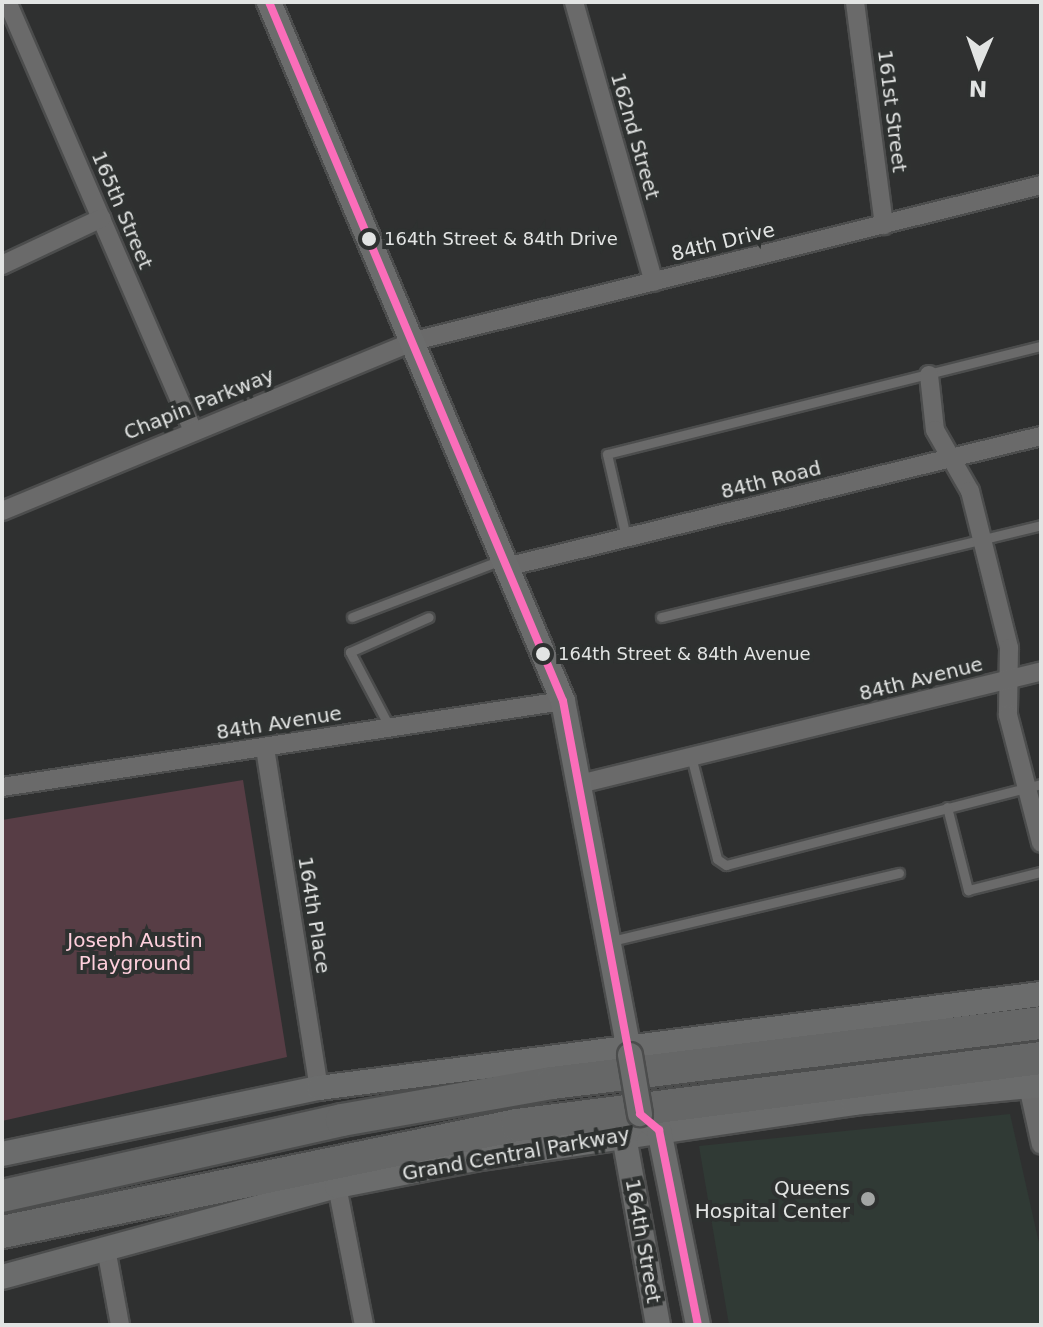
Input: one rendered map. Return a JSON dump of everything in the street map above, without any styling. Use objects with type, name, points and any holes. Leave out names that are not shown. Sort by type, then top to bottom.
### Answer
[{"type":"highway","points":[[2,1196],[523,1088],[1041,1023]]},
{"type":"highway","name":"Grand Central Parkway","points":[[2,1232],[501,1127],[1037,1076]]},
{"type":"main road","points":[[269,2],[509,562],[563,701],[640,1114],[659,1130]]},
{"type":"main road","points":[[287,2],[290,49]]},
{"type":"main road","points":[[2,1154],[319,1088],[1041,994]]},
{"type":"main road","name":"Grand Central Parkway","points":[[2,1277],[107,1254],[337,1186],[659,1130],[1037,1076]]},
{"type":"main road","points":[[624,1136],[640,1114]]},
{"type":"main road","name":"164th Street","points":[[659,1130],[698,1325]]},
{"type":"main road","name":"164th Street","points":[[624,1136],[658,1325]]},
{"type":"street","name":"162nd Street","points":[[574,2],[654,282]]},
{"type":"street","name":"161st Street","points":[[855,2],[884,225]]},
{"type":"street","name":"165th Street","points":[[10,8],[193,430]]},
{"type":"street","name":"84th Drive","points":[[414,341],[1041,185]]},
{"type":"street","points":[[2,265],[102,218]]},
{"type":"street","name":"Chapin Parkway","points":[[2,511],[414,341]]},
{"type":"street","points":[[929,375],[935,430],[970,491],[1009,648],[1007,680],[1033,786],[1041,843]]},
{"type":"street","name":"84th Road","points":[[509,562],[626,538],[1041,436]]},
{"type":"street","name":"84th Avenue","points":[[579,784],[692,760],[1041,671]]},
{"type":"street","name":"84th Avenue","points":[[2,787],[563,701]]},
{"type":"street","name":"164th Place","points":[[265,748],[319,1088]]},
{"type":"street","points":[[1037,1076],[1041,1145]]},
{"type":"street","points":[[337,1186],[364,1325]]},
{"type":"street","points":[[107,1254],[120,1325]]},
{"type":"lane","points":[[626,538],[607,454],[1041,346]]},
{"type":"lane","points":[[661,617],[1041,525]]},
{"type":"lane","points":[[352,617],[509,562]]},
{"type":"lane","points":[[390,728],[350,652],[429,617]]},
{"type":"lane","points":[[692,760],[717,859],[726,865],[1033,786]]},
{"type":"lane","points":[[947,807],[968,890],[1041,872]]},
{"type":"lane","points":[[608,941],[899,873]]},
{"type":"shaded area","name":"Queens Hospital Center","points":[[1010,1114],[1041,1252],[1041,1325],[729,1325],[699,1146]]},
{"type":"green space","name":"Joseph Austin Playground","points":[[243,780],[287,1057],[2,1121],[2,820]]},
{"type":"transit line","points":[[269,2],[563,701],[640,1114],[659,1130],[698,1325]]},
{"type":"place","name":"164th Street & 84th Drive","points":[[369,239]]},
{"type":"place","name":"164th Street & 84th Avenue","points":[[543,654]]},
{"type":"place","name":"Queens Hospital Center","points":[[868,1199]]}]
